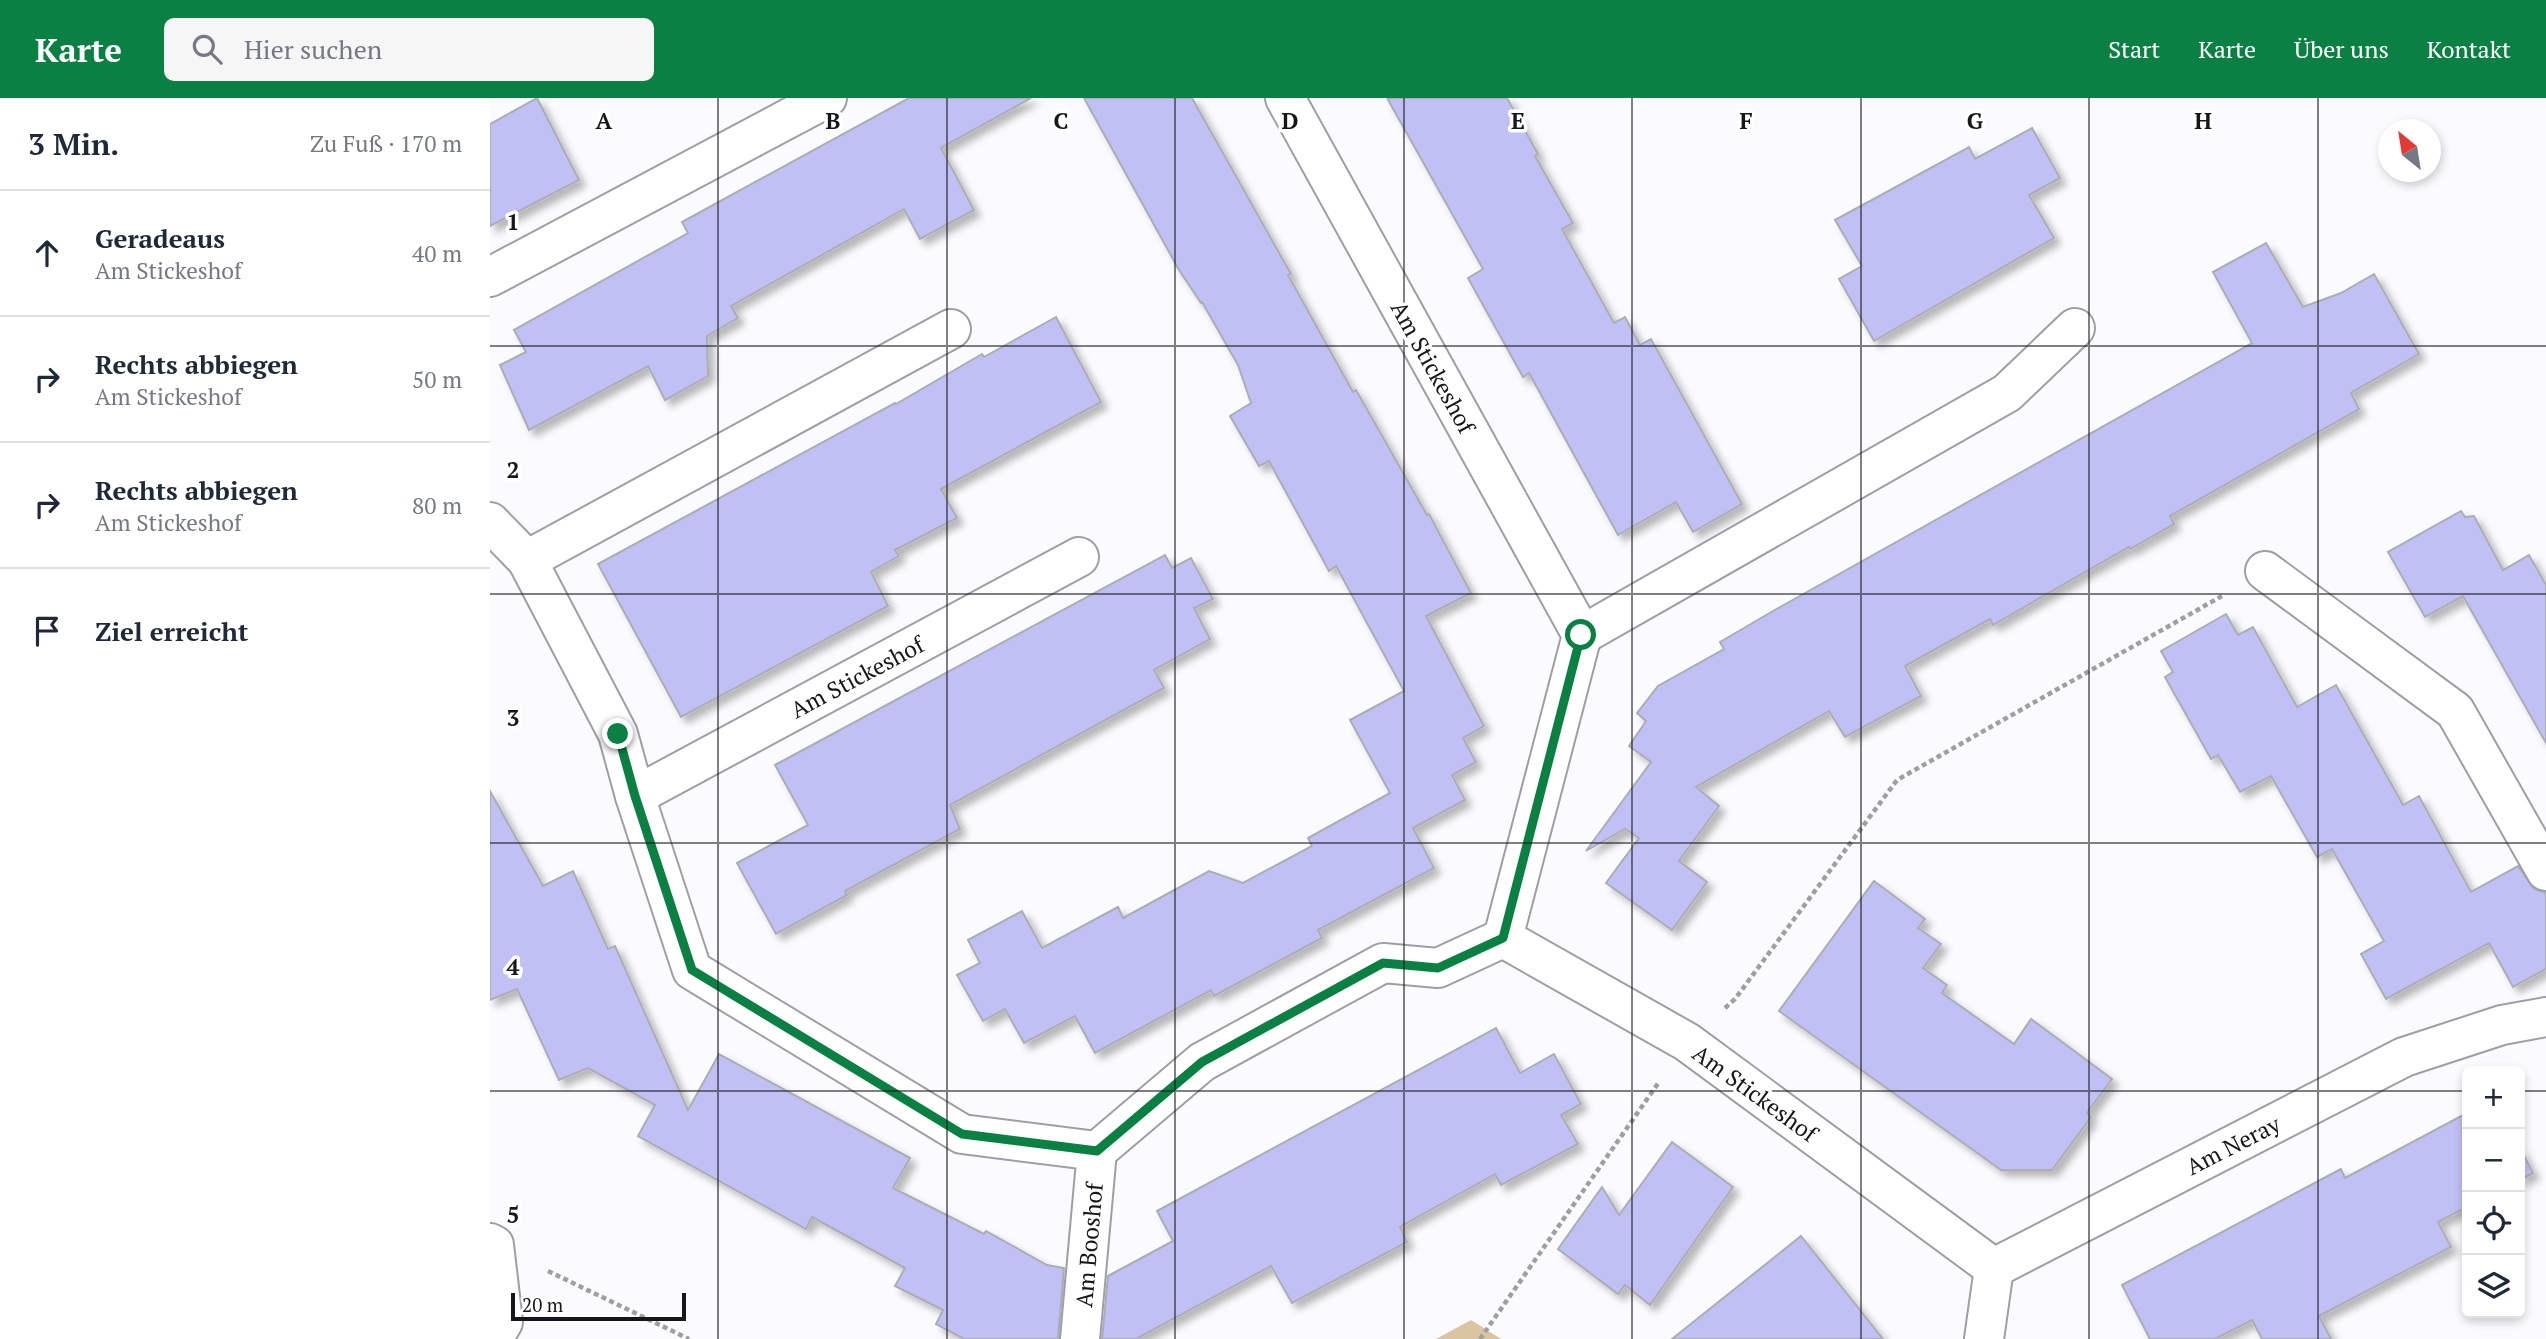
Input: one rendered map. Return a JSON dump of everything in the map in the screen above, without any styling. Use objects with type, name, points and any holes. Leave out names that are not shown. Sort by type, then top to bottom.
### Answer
[{"type":"street","points":[[490,277],[827,98]]},
{"type":"street","name":"Am Stickeshof","points":[[1284,98],[1581,635]]},
{"type":"street","points":[[490,523],[527,560],[618,734],[635,796],[692,970],[962,1134],[1097,1151],[1202,1062],[1383,963],[1438,968],[1503,938],[1581,635],[2007,393],[2075,328]]},
{"type":"street","points":[[527,560],[951,329]]},
{"type":"street","name":"Am Stickeshof","points":[[635,796],[1079,557]]},
{"type":"street","points":[[2265,571],[2455,711],[2546,871]]},
{"type":"street","name":"Am Stickeshof","points":[[1503,938],[1687,1042],[1994,1268]]},
{"type":"street","name":"Am Neray","points":[[1994,1268],[2404,1057],[2502,1025],[2546,1017]]},
{"type":"street","name":"Am Booshof","points":[[1080,1339],[1097,1151]]},
{"type":"street","points":[[492,1244],[503,1322],[493,1339]]},
{"type":"street","points":[[1983,1339],[1994,1268]]},
{"type":"path","points":[[1480,1339],[1687,1042],[1735,999],[1897,780],[2265,571]]},
{"type":"path","points":[[492,1244],[689,1339]]},
{"type":"shaded area","points":[[1471,1320],[1501,1339],[1436,1339]]},
{"type":"building","points":[[537,98],[579,180],[490,226],[490,124]]},
{"type":"building","points":[[909,98],[1031,98],[941,148],[974,210],[920,239],[904,209],[731,306],[738,318],[707,336],[708,376],[665,400],[648,366],[529,430],[500,365],[526,352],[514,330],[688,233],[682,222]]},
{"type":"building","points":[[1084,98],[1192,98],[1291,274],[1288,275],[1353,392],[1356,390],[1427,515],[1429,514],[1471,593],[1426,616],[1484,726],[1463,738],[1476,762],[1452,775],[1465,800],[1413,828],[1434,868],[1318,930],[1322,938],[1214,996],[1211,990],[1095,1053],[1075,1016],[1024,1043],[1005,1009],[983,1021],[957,975],[980,963],[968,940],[1022,911],[1042,948],[1118,907],[1123,918],[1209,871],[1243,883],[1312,846],[1308,838],[1390,793],[1350,720],[1404,691],[1336,566],[1329,571],[1269,461],[1259,466],[1230,416],[1251,403],[1238,365],[1202,302],[1179,270]]},
{"type":"building","points":[[1387,98],[1507,98],[1538,154],[1535,156],[1573,223],[1562,229],[1614,323],[1625,317],[1640,345],[1651,339],[1742,504],[1693,532],[1676,502],[1618,535],[1529,373],[1523,377],[1468,278],[1483,269]]},
{"type":"building","points":[[2032,128],[2060,178],[2029,195],[2054,238],[1874,341],[1839,279],[1862,266],[1835,220],[1969,147],[1975,159]]},
{"type":"building","points":[[2266,243],[2303,307],[2341,293],[2374,274],[2419,354],[2351,393],[2359,409],[2170,516],[2174,524],[1993,625],[1990,619],[1905,666],[1921,696],[1845,737],[1829,711],[1696,787],[1719,806],[1679,861],[1707,882],[1672,930],[1606,883],[1639,838],[1625,829],[1586,851],[1651,762],[1629,746],[1646,721],[1637,713],[1658,686],[1724,649],[1720,642],[1773,611],[2252,343],[2213,272]]},
{"type":"building","points":[[1056,317],[1101,402],[941,489],[957,518],[895,550],[899,556],[871,572],[888,606],[681,717],[598,564],[896,404],[982,354],[984,357]]},
{"type":"building","points":[[2461,511],[2465,517],[2474,516],[2503,570],[2529,555],[2546,585],[2546,743],[2463,596],[2425,617],[2388,552]]},
{"type":"building","points":[[1165,555],[1172,568],[1191,558],[1213,599],[1194,608],[1210,639],[1154,670],[1164,688],[950,805],[960,829],[845,891],[847,895],[776,934],[737,863],[808,825],[775,765]]},
{"type":"building","points":[[2226,614],[2238,635],[2253,627],[2297,707],[2336,685],[2403,805],[2419,796],[2471,892],[2518,866],[2534,889],[2546,893],[2546,969],[2513,987],[2489,943],[2386,999],[2361,954],[2384,941],[2332,849],[2317,857],[2271,776],[2240,792],[2218,755],[2211,759],[2165,677],[2173,672],[2161,651]]},
{"type":"building","points":[[490,791],[543,886],[573,871],[608,949],[615,946],[688,1110],[719,1054],[910,1158],[893,1188],[984,1234],[986,1231],[1047,1265],[1064,1268],[1058,1339],[964,1339],[936,1324],[943,1310],[895,1286],[905,1268],[812,1217],[806,1229],[638,1136],[655,1105],[588,1068],[559,1080],[517,989],[490,1000]]},
{"type":"building","points":[[1874,881],[1925,919],[1918,928],[1941,944],[1923,968],[1947,985],[1942,993],[2014,1044],[2031,1019],[2112,1079],[2087,1113],[2091,1117],[2052,1170],[2001,1170],[1779,1011]]},
{"type":"building","points":[[1496,1028],[1520,1073],[1554,1054],[1581,1104],[1561,1115],[1578,1144],[1501,1185],[1495,1174],[1400,1227],[1407,1242],[1292,1303],[1271,1266],[1136,1339],[1102,1339],[1108,1276],[1173,1241],[1157,1211]]},
{"type":"building","points":[[2462,1116],[2462,1210],[2438,1222],[2451,1247],[2319,1316],[2331,1339],[2262,1339],[2252,1320],[2215,1339],[2150,1339],[2122,1285],[2341,1169],[2345,1178]]},
{"type":"building","points":[[1672,1142],[1733,1187],[1650,1305],[1625,1285],[1618,1294],[1558,1249],[1602,1187],[1619,1215]]},
{"type":"building","points":[[2525,1158],[2533,1173],[2525,1177]]},
{"type":"building","points":[[1801,1236],[1883,1339],[1672,1339]]},
{"type":"route","points":[[618,734],[635,796],[692,970],[962,1134],[1097,1151],[1202,1062],[1383,963],[1438,968],[1503,938],[1581,635]]}]
